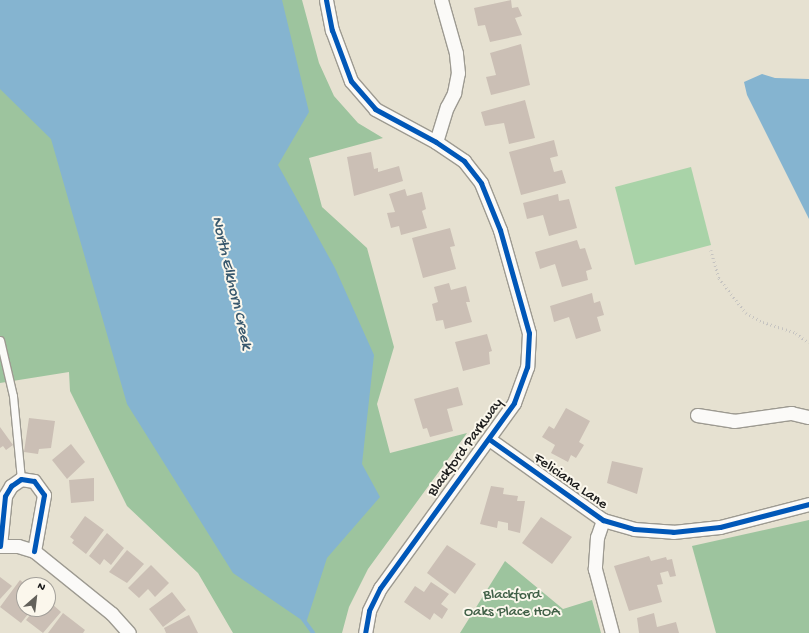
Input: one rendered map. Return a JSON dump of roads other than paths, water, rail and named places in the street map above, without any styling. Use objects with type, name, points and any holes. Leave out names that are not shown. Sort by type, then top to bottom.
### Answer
[{"type":"street","name":"Blackford Parkway","points":[[326,0],[332,30],[351,81],[375,109],[436,142],[464,161],[482,183],[500,230],[529,333],[527,367],[514,403],[380,588],[369,611],[365,633]]},
{"type":"street","points":[[436,142],[447,107],[454,93],[458,73],[456,53],[441,0]]},
{"type":"street","points":[[697,415],[734,421],[791,413],[808,414]]},
{"type":"street","name":"Feliciana Lane","points":[[489,439],[603,520],[634,529],[674,532],[720,527],[809,504]]},
{"type":"street","points":[[34,551],[44,495],[34,481],[21,479],[11,486],[5,496],[0,546],[18,546],[34,551],[112,614],[129,633]]},
{"type":"street","points":[[603,520],[597,537],[595,569],[612,633]]},
{"type":"lane","points":[[0,340],[13,396],[21,479]]},
{"type":"water","points":[[0,0],[282,0],[309,112],[278,165],[335,268],[374,355],[362,464],[380,497],[327,558],[306,623],[233,573],[127,404],[51,139],[0,89]]},
{"type":"water","points":[[762,74],[775,78],[809,79],[809,219],[747,95],[744,82]]},
{"type":"waterway","name":"North Elkhorn Creek","points":[[303,619],[313,633]]},
{"type":"park label","name":"Blackford Oaks Place HOA","points":[[512,604]]}]
